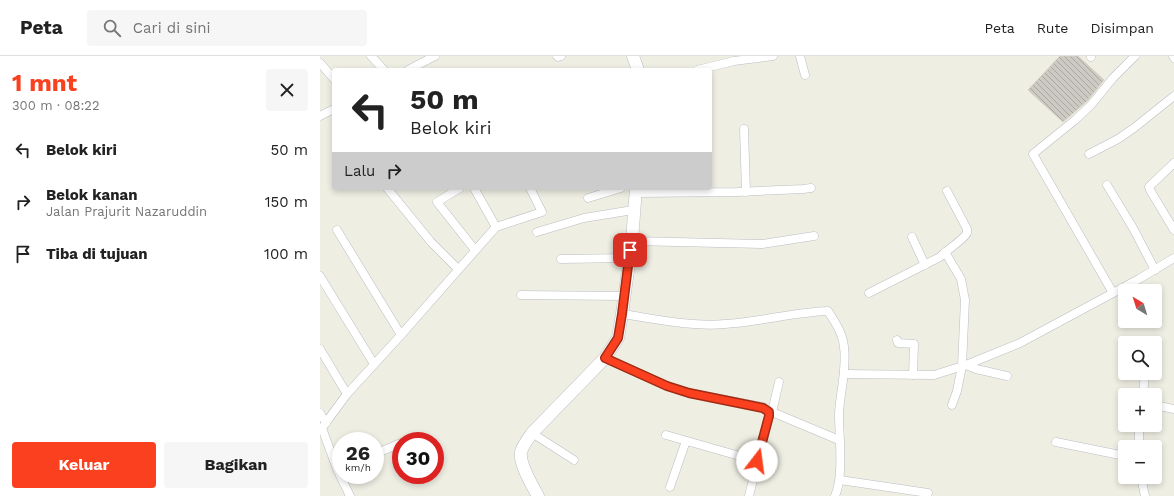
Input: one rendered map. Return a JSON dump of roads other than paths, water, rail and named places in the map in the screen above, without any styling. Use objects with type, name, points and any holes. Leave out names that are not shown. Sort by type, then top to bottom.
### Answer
[{"type":"street","points":[[371,56],[382,68]]},
{"type":"street","points":[[412,68],[435,56]]},
{"type":"street","points":[[557,56],[561,56]]},
{"type":"street","points":[[633,56],[637,68]]},
{"type":"street","points":[[705,68],[734,61],[773,56]]},
{"type":"street","points":[[800,56],[805,75]]},
{"type":"street","points":[[1112,293],[1033,154],[1076,120],[1091,105],[1113,78],[1135,56]]},
{"type":"street","points":[[320,63],[332,77]]},
{"type":"street","points":[[1089,154],[1118,139],[1174,96]]},
{"type":"street","points":[[320,116],[332,110]]},
{"type":"street","points":[[744,129],[746,192]]},
{"type":"street","points":[[1174,163],[1149,187],[1174,230]]},
{"type":"street","points":[[1107,185],[1134,228],[1155,270]]},
{"type":"street","points":[[538,496],[521,462],[521,453],[524,445],[532,433],[605,358],[618,338],[632,241],[636,190],[746,192],[811,188]]},
{"type":"street","points":[[389,190],[431,242],[458,269]]},
{"type":"street","points":[[457,190],[437,202],[475,250]]},
{"type":"street","points":[[475,190],[496,227]]},
{"type":"street","points":[[323,427],[347,394],[496,227],[542,212],[531,190]]},
{"type":"street","points":[[588,198],[614,190]]},
{"type":"street","points":[[869,293],[940,257],[967,233],[967,229],[947,191]]},
{"type":"street","points":[[537,232],[584,218],[634,210]]},
{"type":"street","points":[[337,230],[401,335]]},
{"type":"street","points":[[632,241],[762,244],[814,236]]},
{"type":"street","points":[[912,237],[925,265]]},
{"type":"street","points":[[945,252],[961,279],[966,300],[964,366],[952,406]]},
{"type":"street","points":[[561,259],[629,258]]},
{"type":"street","points":[[844,374],[934,375],[964,366],[1020,343],[1155,270],[1174,258]]},
{"type":"street","points":[[320,276],[374,364]]},
{"type":"street","points":[[521,295],[624,296]]},
{"type":"street","points":[[622,314],[689,324],[707,325],[828,311],[843,338],[844,349],[844,374],[839,413],[840,480],[835,496]]},
{"type":"street","points":[[897,340],[898,343],[914,344],[913,375]]},
{"type":"street","points":[[320,349],[347,394]]},
{"type":"street","points":[[605,358],[667,386],[689,393],[763,408],[839,440]]},
{"type":"street","points":[[964,366],[1007,376]]},
{"type":"street","points":[[749,496],[779,382]]},
{"type":"street","points":[[1162,407],[1174,409]]},
{"type":"street","points":[[320,413],[323,427],[332,450]]},
{"type":"street","points":[[532,433],[574,460]]},
{"type":"street","points":[[666,435],[757,461]]},
{"type":"street","points":[[670,487],[686,441]]},
{"type":"street","points":[[1056,442],[1118,455]]},
{"type":"street","points":[[840,480],[928,493]]},
{"type":"street","points":[[345,484],[349,495]]},
{"type":"street","points":[[1142,484],[1145,496]]}]
